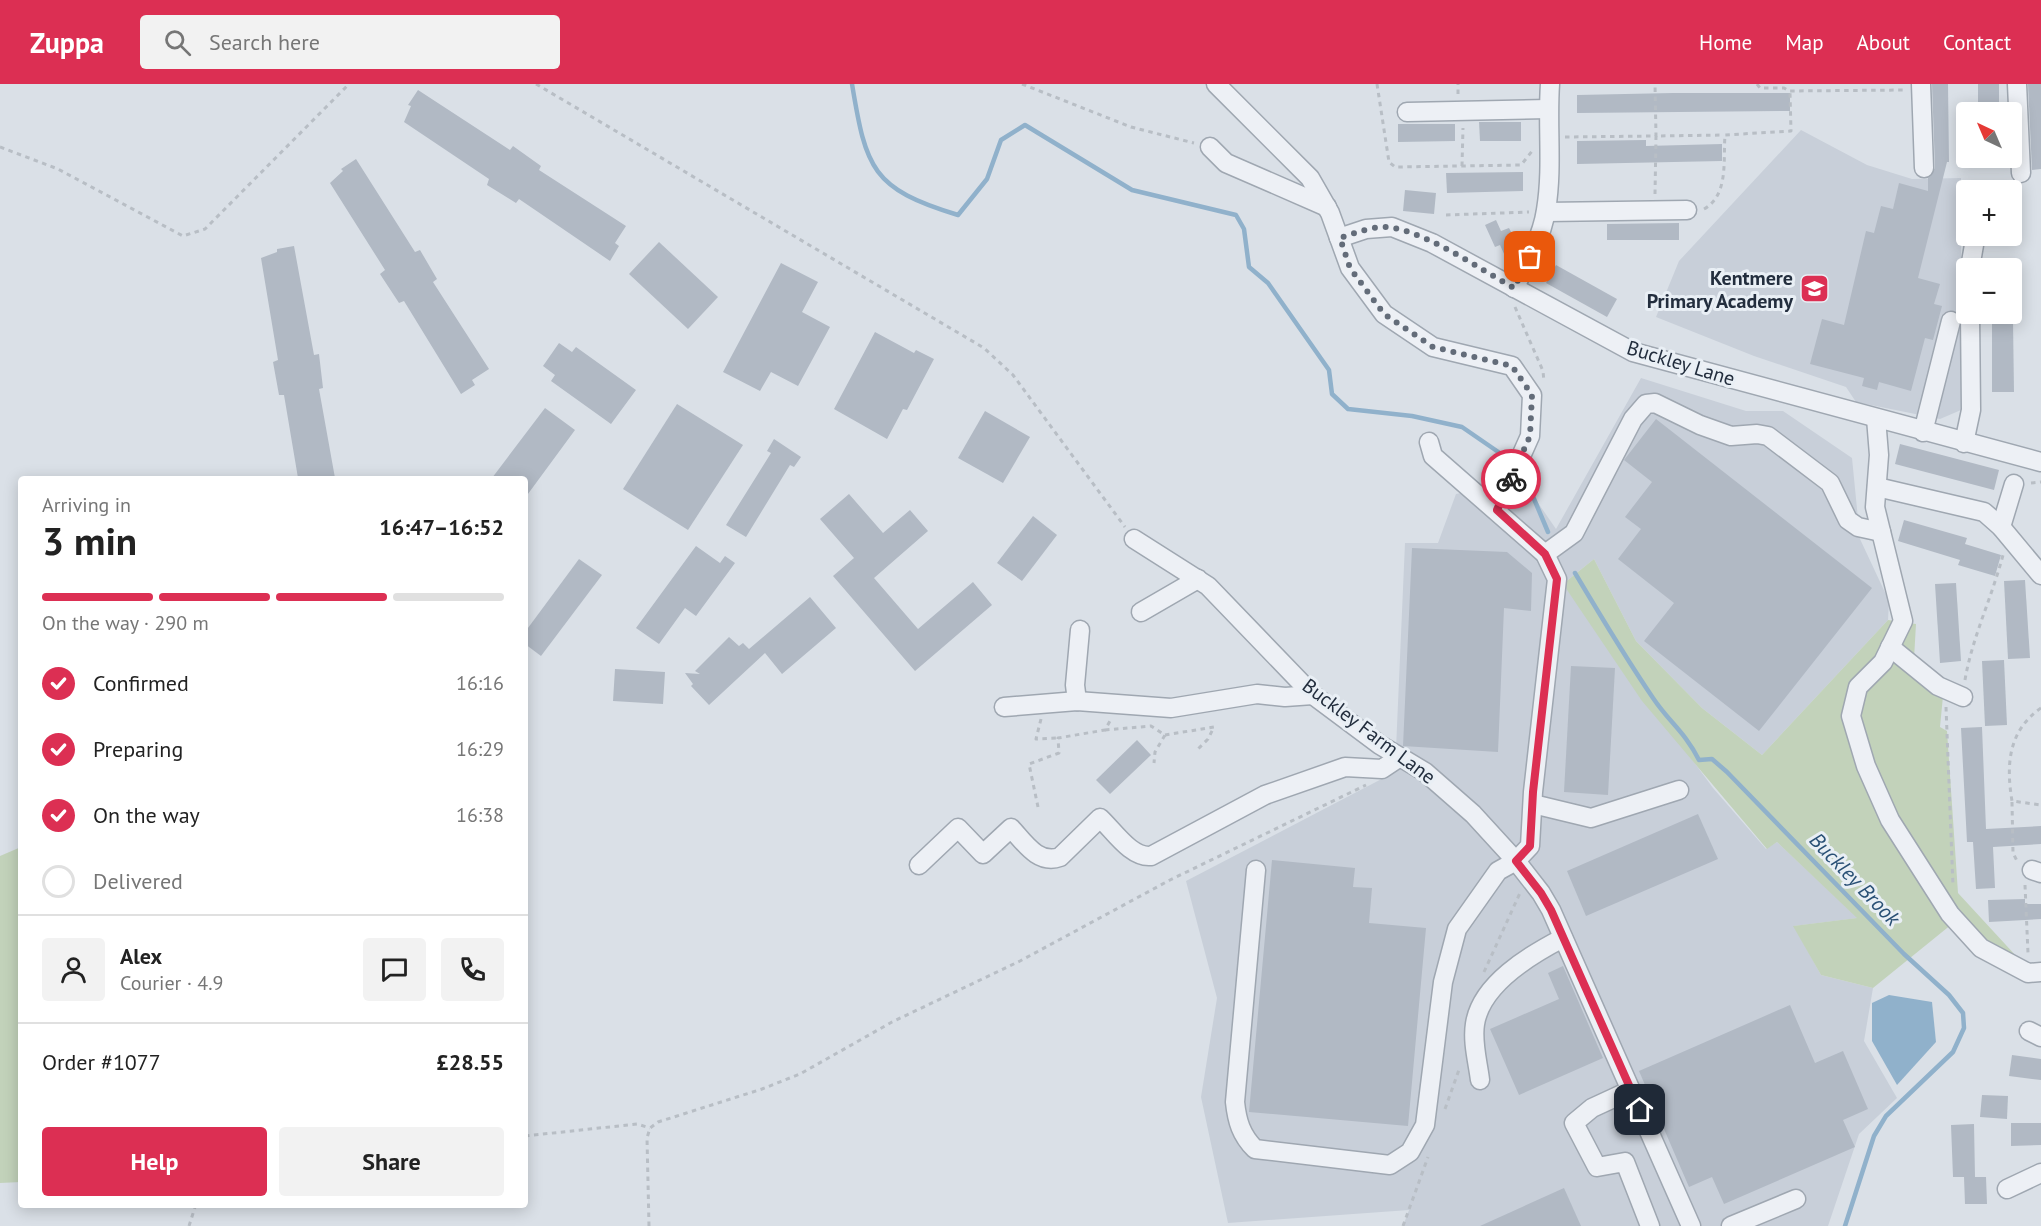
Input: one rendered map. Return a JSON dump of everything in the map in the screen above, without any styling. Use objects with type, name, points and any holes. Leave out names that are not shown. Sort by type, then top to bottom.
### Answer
[{"type":"street","points":[[1216,84],[1310,178],[1327,207],[1350,268],[1384,314],[1433,347],[1512,366],[1532,395],[1530,436],[1497,510]]},
{"type":"street","points":[[1514,288],[1530,257],[1546,212],[1550,163],[1548,109],[1550,84]]},
{"type":"street","points":[[2017,84],[2021,173]]},
{"type":"street","points":[[1921,86],[1924,168]]},
{"type":"street","points":[[1407,112],[1548,109]]},
{"type":"street","points":[[1210,147],[1226,163],[1327,207]]},
{"type":"street","points":[[1546,212],[1687,210]]},
{"type":"street","name":"Buckley Lane","points":[[1340,238],[1366,229],[1392,227],[1432,243],[1633,352],[2041,462]]},
{"type":"street","points":[[1923,432],[1951,321]]},
{"type":"street","points":[[1964,443],[1971,410],[1970,324]]},
{"type":"street","points":[[1545,554],[1574,533],[1634,419],[1646,404],[1655,403],[1700,425],[1731,436],[1757,434],[1768,436],[1830,483],[1848,520],[1858,527],[1881,532]]},
{"type":"street","points":[[1876,418],[1879,455],[1875,507],[1903,621],[1883,662],[1857,687],[1851,716],[1866,766],[1890,820],[1954,919],[1981,948],[2035,972]]},
{"type":"street","points":[[1256,870],[1235,1102],[1237,1118],[1246,1140],[1255,1149],[1390,1165],[1410,1152],[1425,1125],[1438,1042],[1443,982],[1457,929],[1498,871],[1516,861],[1530,846],[1557,579],[1545,554],[1433,456],[1429,442]]},
{"type":"street","points":[[2001,526],[2014,484]]},
{"type":"street","points":[[1876,487],[1984,512],[2001,526],[2041,575]]},
{"type":"street","name":"Buckley Farm Lane","points":[[1134,539],[1208,586],[1313,694],[1400,757],[1425,772],[1465,807],[1516,861],[1541,893],[1563,938],[1691,1226]]},
{"type":"street","points":[[1141,612],[1198,579]]},
{"type":"street","points":[[1077,701],[1080,630]]},
{"type":"street","points":[[1890,647],[1954,693]]},
{"type":"street","points":[[1004,707],[1077,701],[1171,708],[1257,694],[1285,697],[1313,694]]},
{"type":"street","points":[[919,865],[958,828],[983,854],[1011,828],[1040,857],[1052,860],[1060,857],[1100,818],[1134,851],[1144,857],[1151,856],[1265,795],[1345,766],[1382,770],[1400,757]]},
{"type":"street","points":[[1533,804],[1591,818],[1679,790]]},
{"type":"street","points":[[1480,1080],[1475,1024],[1483,1003],[1501,980],[1544,948],[1563,938]]},
{"type":"street","points":[[1631,1090],[1592,1108],[1574,1123],[1597,1167],[1625,1162],[1650,1226]]},
{"type":"street","points":[[2007,1189],[2041,1173]]},
{"type":"street","points":[[1731,1226],[1796,1199]]},
{"type":"path","points":[[0,147],[58,169],[183,236],[205,229],[350,84]]},
{"type":"path","points":[[536,84],[984,348],[1013,375],[1134,539]]},
{"type":"path","points":[[1022,84],[1131,127],[1210,147]]},
{"type":"path","points":[[1377,84],[1389,162],[1395,167],[1521,165],[1538,145],[1548,138],[1725,135],[1791,131],[1791,93]]},
{"type":"path","points":[[1655,84],[1655,211]]},
{"type":"path","points":[[1757,84],[1760,88],[1784,88],[1789,92],[1905,90],[1921,86]]},
{"type":"path","points":[[1462,166],[1463,111]]},
{"type":"path","points":[[1687,210],[1702,210],[1712,204],[1722,189],[1725,135]]},
{"type":"path","points":[[1446,215],[1546,212]]},
{"type":"path","points":[[1514,288],[1514,304],[1543,371],[1545,402],[1532,408]]},
{"type":"path","points":[[1954,919],[1954,693],[1968,664],[1994,592],[2005,549],[2013,541]]},
{"type":"path","points":[[1045,703],[1036,739],[1151,726],[1165,735],[1214,728],[1208,739],[1196,751]]},
{"type":"path","points":[[1105,730],[1113,704]]},
{"type":"path","points":[[2035,972],[2033,873],[2013,853],[2012,801],[2008,778],[2009,754],[2014,738],[2024,724],[2041,708]]},
{"type":"path","points":[[1154,763],[1155,752],[1165,735]]},
{"type":"path","points":[[1038,807],[1029,764],[1059,753],[1058,738]]},
{"type":"path","points":[[528,1136],[638,1124],[650,1128],[676,1115],[762,1089],[800,1074],[892,1022],[1020,961],[1170,880],[1366,785],[1382,770]]},
{"type":"path","points":[[2012,801],[2041,805]]},
{"type":"path","points":[[649,1226],[647,1138],[650,1128]]},
{"type":"path","points":[[189,1226],[195,1208]]},
{"type":"shaded area","name":"Kentmere Primary Academy","points":[[1801,130],[1867,165],[1912,179],[1961,178],[1961,180],[1956,180],[1956,246],[1961,246],[1961,258],[1956,258],[1956,324],[1961,324],[1961,410],[1940,419],[1856,402],[1846,387],[1754,356],[1656,317],[1679,261]]},
{"type":"shaded area","points":[[1641,378],[1746,411],[1783,411],[1852,458],[1860,539],[1889,601],[1888,620],[1762,755],[1702,708],[1636,641],[1594,559],[1563,584],[1713,788],[1766,849],[1777,842],[1858,918],[1794,926],[1821,975],[1873,988],[1864,1041],[1897,1098],[1859,1134],[1828,1226],[1403,1226],[1409,1210],[1228,1223],[1201,1097],[1217,998],[1186,881],[1395,772],[1405,543],[1438,543],[1456,494],[1523,481],[1556,529]]},
{"type":"green space","points":[[1594,559],[1636,641],[1702,708],[1762,755],[1888,620],[1916,624],[1913,676],[1943,696],[1940,727],[1947,731],[1958,893],[2017,957],[1984,943],[1911,870],[1952,924],[1873,988],[1821,975],[1793,926],[1857,918],[1777,842],[1767,849],[1642,701],[1563,584]]},
{"type":"green space","points":[[18,848],[18,1182],[0,1183],[0,856]]},
{"type":"water","points":[[1889,995],[1932,1002],[1936,1042],[1897,1085],[1872,1041],[1872,1003]]},
{"type":"building","points":[[1932,84],[1948,84],[1949,162],[1947,162],[1918,278],[1940,284],[1934,304],[1942,306],[1933,340],[1925,338],[1911,391],[1879,382],[1877,390],[1862,386],[1864,378],[1810,364],[1822,319],[1844,325],[1866,231],[1874,233],[1881,206],[1893,209],[1899,183],[1928,191],[1928,178],[1935,168]]},
{"type":"building","points":[[1978,84],[1999,84],[1999,102],[1978,102]]},
{"type":"building","points":[[2028,84],[2041,84],[2041,169],[2032,170]]},
{"type":"building","points":[[418,90],[510,150],[513,146],[541,166],[539,170],[626,226],[615,243],[619,246],[610,261],[519,199],[516,203],[487,185],[489,179],[404,122],[411,106],[408,105]]},
{"type":"building","points":[[1790,93],[1790,111],[1577,113],[1577,95]]},
{"type":"building","points":[[1479,122],[1521,122],[1521,141],[1480,141]]},
{"type":"building","points":[[1398,124],[1455,124],[1455,141],[1398,142]]},
{"type":"building","points":[[1646,140],[1646,146],[1722,144],[1722,161],[1577,164],[1577,141]]},
{"type":"building","points":[[356,159],[415,252],[420,250],[437,279],[433,282],[489,369],[472,380],[475,385],[461,394],[404,301],[399,303],[380,274],[385,270],[330,183],[343,171],[341,169]]},
{"type":"building","points":[[1523,172],[1523,191],[1447,193],[1446,173]]},
{"type":"building","points":[[1405,190],[1436,193],[1434,214],[1403,211]]},
{"type":"building","points":[[1496,220],[1501,231],[1509,228],[1520,249],[1505,256],[1500,245],[1495,247],[1485,225]]},
{"type":"building","points":[[1679,223],[1679,240],[1607,240],[1607,224]]},
{"type":"building","points":[[659,242],[718,297],[688,329],[629,274]]},
{"type":"building","points":[[294,246],[314,355],[319,354],[323,388],[319,389],[335,476],[298,476],[284,395],[279,395],[273,362],[278,360],[261,258],[277,252],[277,249]]},
{"type":"building","points":[[781,263],[818,282],[802,312],[830,327],[798,386],[771,372],[760,391],[723,372]]},
{"type":"building","points":[[1556,265],[1617,299],[1607,317],[1546,283]]},
{"type":"building","points":[[1992,324],[2013,324],[2014,392],[1992,392]]},
{"type":"building","points":[[875,332],[914,353],[916,350],[934,359],[907,410],[903,409],[887,439],[834,409]]},
{"type":"building","points":[[559,343],[572,352],[576,347],[636,390],[611,424],[551,381],[555,375],[543,366]]},
{"type":"building","points":[[677,404],[743,445],[688,530],[623,489]]},
{"type":"building","points":[[545,408],[575,430],[528,494],[528,476],[494,476]]},
{"type":"building","points":[[985,411],[1030,437],[1003,483],[958,458]]},
{"type":"building","points":[[1656,419],[1872,588],[1759,731],[1644,641],[1674,603],[1618,559],[1641,529],[1625,517],[1652,482],[1624,460]]},
{"type":"building","points":[[774,439],[801,457],[794,467],[790,465],[746,537],[726,525],[771,453],[767,451]]},
{"type":"building","points":[[1900,444],[1999,470],[1994,490],[1895,464]]},
{"type":"building","points":[[849,494],[883,533],[910,510],[928,531],[874,578],[918,629],[973,582],[992,605],[915,671],[833,576],[854,558],[820,519]]},
{"type":"building","points":[[1033,516],[1057,535],[1022,581],[997,563]]},
{"type":"building","points":[[1904,520],[1967,538],[1965,544],[2001,555],[1995,576],[1958,565],[1960,560],[1898,541]]},
{"type":"building","points":[[696,546],[720,563],[725,556],[735,563],[696,616],[685,608],[659,644],[636,628]]},
{"type":"building","points":[[1412,548],[1507,552],[1532,573],[1531,611],[1504,608],[1498,752],[1403,746]]},
{"type":"building","points":[[579,559],[602,575],[541,656],[528,646],[528,628]]},
{"type":"building","points":[[2025,580],[2030,658],[2008,659],[2004,581]]},
{"type":"building","points":[[1956,583],[1961,661],[1940,663],[1935,584]]},
{"type":"building","points":[[810,597],[836,628],[782,674],[765,653],[709,705],[691,686],[693,684],[685,673],[700,674],[695,671],[729,637],[739,646],[743,643],[749,649]]},
{"type":"building","points":[[2004,660],[2007,725],[1985,726],[1982,661]]},
{"type":"building","points":[[1571,666],[1615,668],[1608,795],[1564,792]]},
{"type":"building","points":[[615,669],[665,672],[663,704],[613,701]]},
{"type":"building","points":[[1982,727],[1986,829],[2041,826],[2041,844],[1993,847],[1995,888],[1976,889],[1973,842],[1967,842],[1961,728]]},
{"type":"building","points":[[1137,740],[1151,755],[1110,794],[1096,780]]},
{"type":"building","points":[[1698,814],[1718,859],[1586,916],[1567,871]]},
{"type":"building","points":[[1272,860],[1355,868],[1353,887],[1372,888],[1369,923],[1426,928],[1408,1126],[1249,1112]]},
{"type":"building","points":[[2025,899],[2025,904],[2041,904],[2041,919],[1989,922],[1988,900]]},
{"type":"building","points":[[1563,966],[1603,1058],[1519,1095],[1490,1029],[1559,999],[1548,973]]},
{"type":"building","points":[[1790,1005],[1815,1063],[1843,1051],[1868,1109],[1843,1120],[1855,1147],[1724,1204],[1712,1177],[1689,1187],[1639,1071]]},
{"type":"building","points":[[2012,1055],[2041,1059],[2041,1080],[2009,1076]]},
{"type":"building","points":[[1982,1095],[2008,1096],[2007,1119],[1980,1117]]},
{"type":"building","points":[[2011,1123],[2041,1123],[2041,1145],[2011,1146]]},
{"type":"building","points":[[1974,1124],[1975,1177],[1986,1177],[1987,1204],[1965,1204],[1964,1177],[1953,1177],[1951,1125]]},
{"type":"building","points":[[1564,1188],[1581,1226],[1480,1226]]},
{"type":"waterway","name":"Buckley Brook","points":[[852,84],[862,137],[878,172],[890,185],[907,196],[958,215],[987,179],[1001,140],[1025,125],[1132,190],[1236,215],[1244,229],[1249,267],[1268,283],[1329,370],[1332,394],[1348,409],[1412,416],[1462,427],[1507,458]]},
{"type":"waterway","name":"Buckley Brook","points":[[1526,480],[1548,532]]},
{"type":"waterway","name":"Buckley Brook","points":[[1575,573],[1643,683],[1699,760],[1712,759],[1727,772],[1904,954],[1949,995],[1963,1013],[1964,1028],[1953,1052],[1886,1116],[1874,1136],[1845,1226]]},
{"type":"way so far","points":[[1511,479],[1530,436],[1532,395],[1512,366],[1433,347],[1384,314],[1350,268],[1340,238],[1366,229],[1392,227],[1432,243],[1514,288],[1530,257]]},
{"type":"place","name":"Kentmere Primary Academy","points":[[1814,289]]},
{"type":"route","points":[[1511,479],[1497,510],[1545,554],[1557,579],[1533,792],[1530,846],[1516,861],[1551,910],[1640,1110]]}]
